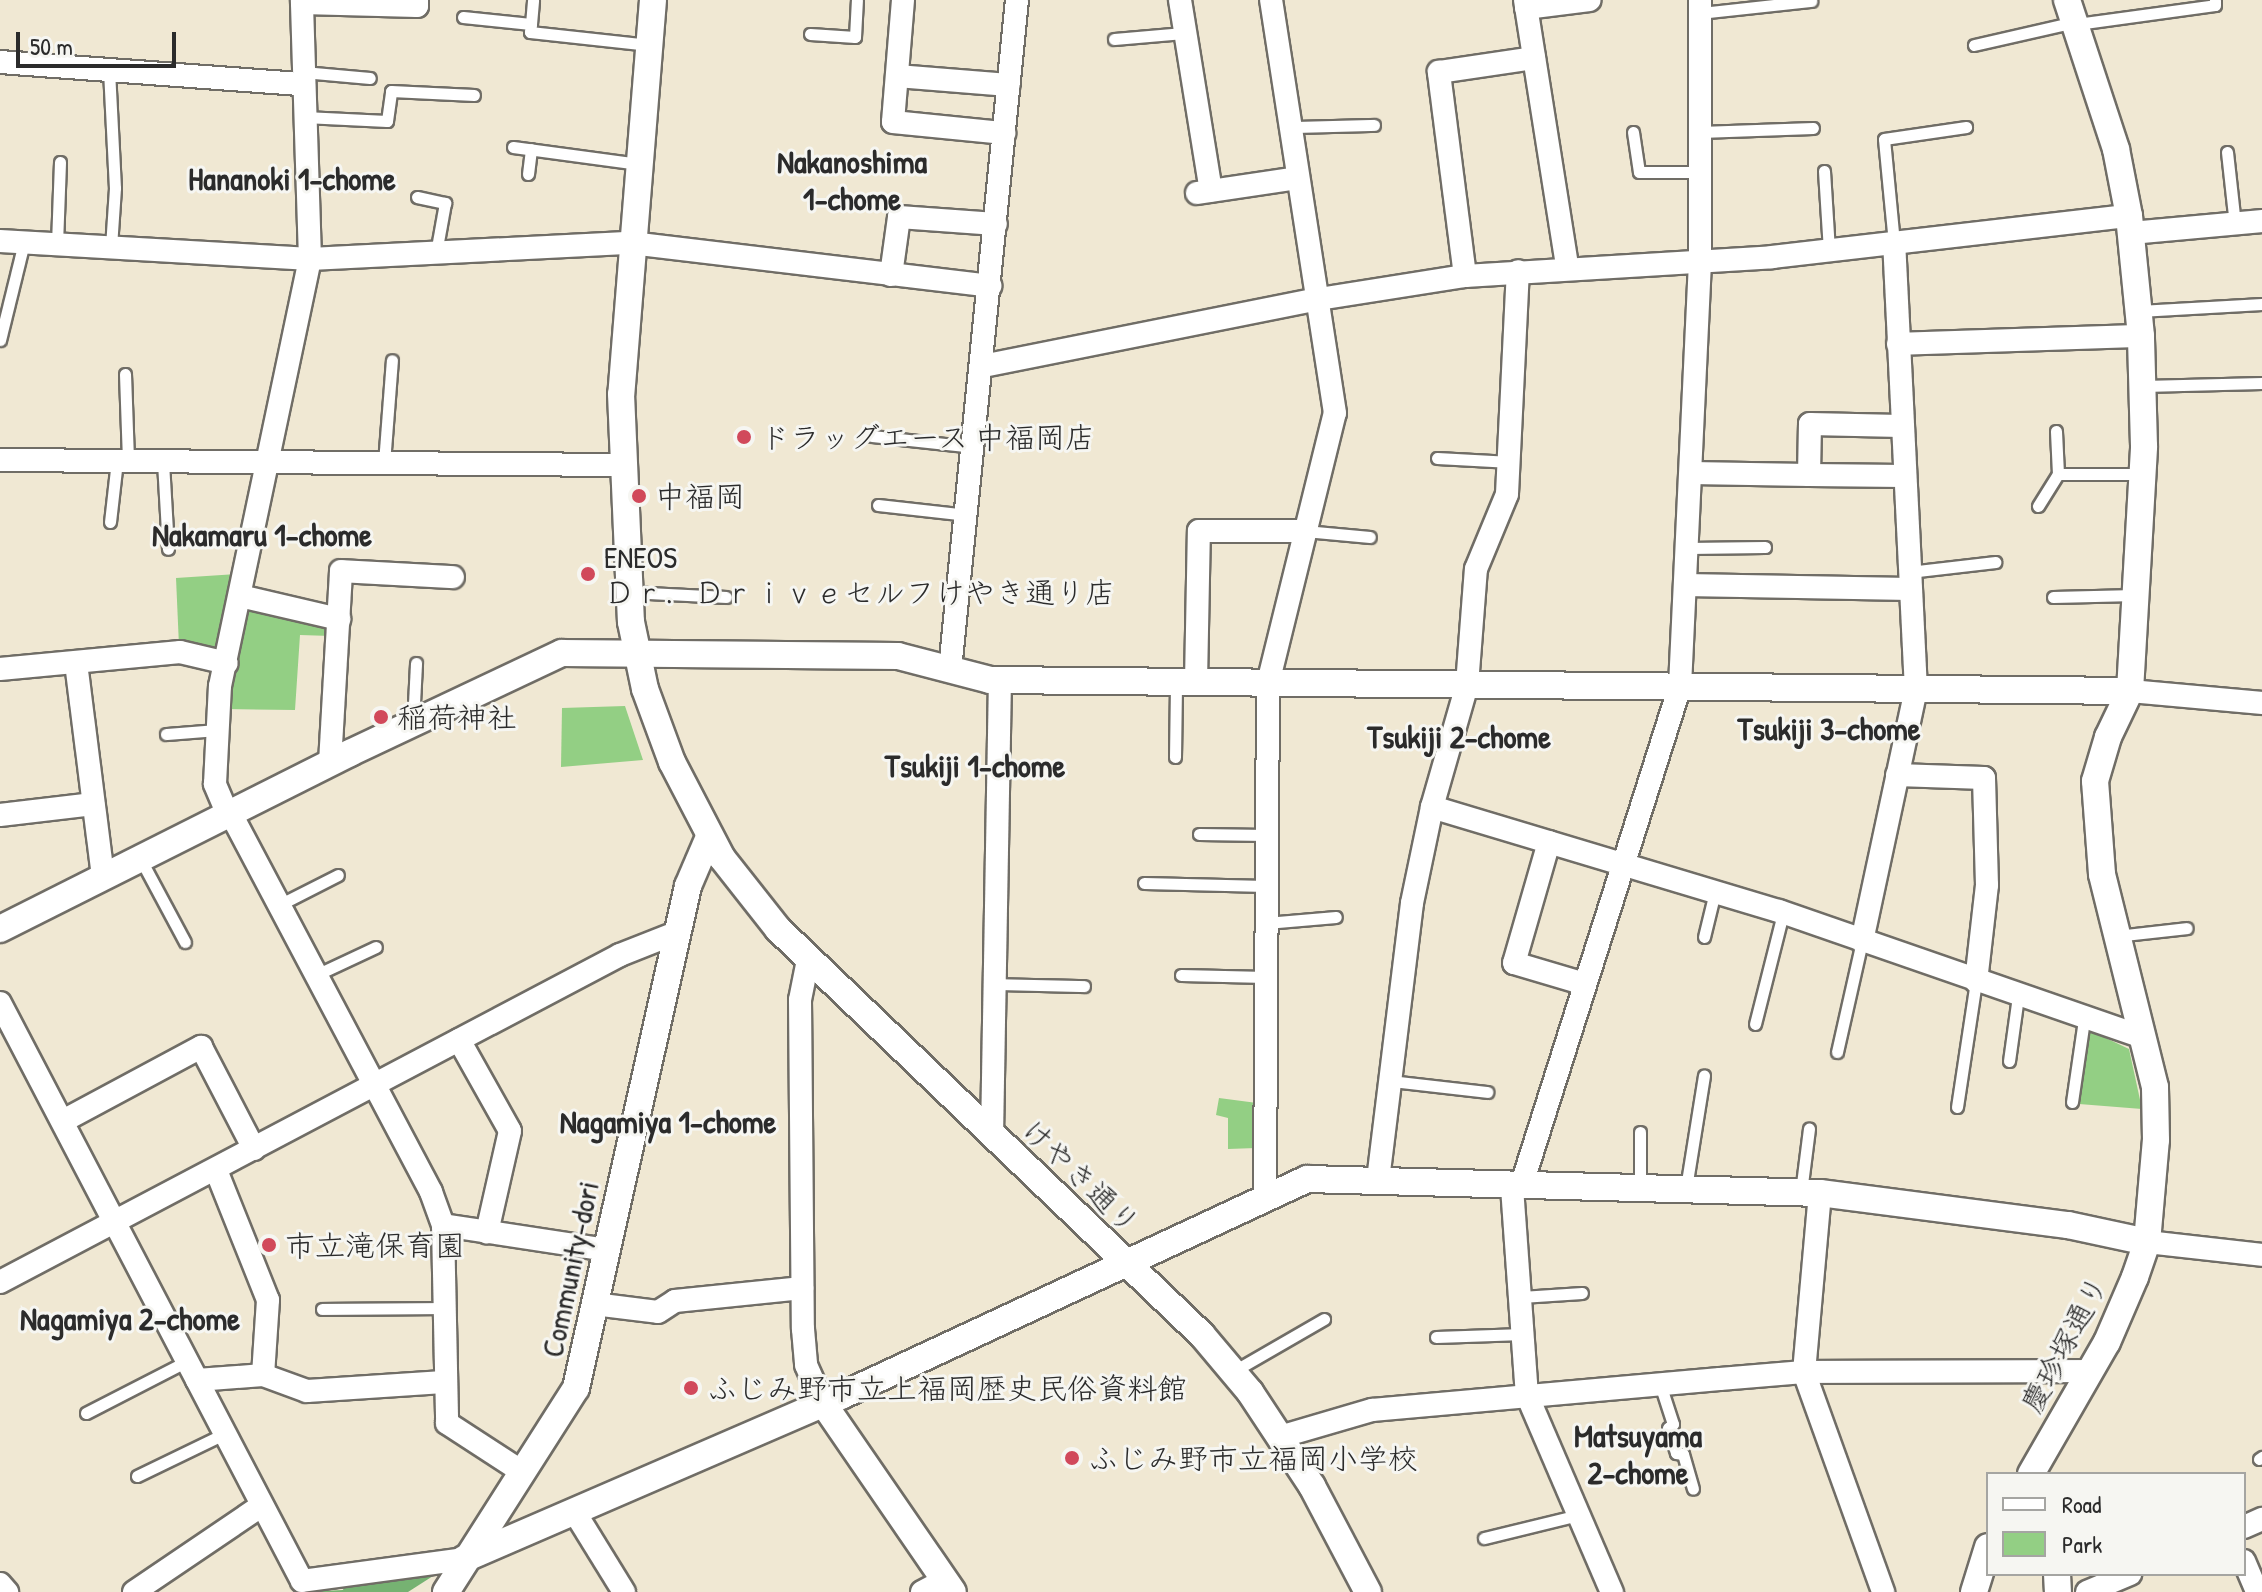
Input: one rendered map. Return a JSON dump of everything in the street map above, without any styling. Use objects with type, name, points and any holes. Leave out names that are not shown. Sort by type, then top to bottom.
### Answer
[{"type":"street","points":[[417,0],[417,6],[302,2],[310,259],[227,663],[215,784],[431,1192],[443,1225],[447,1423],[521,1471]]},
{"type":"street","name":"けやき通り","points":[[653,0],[621,348],[628,592],[636,654],[658,729],[709,837],[744,887],[808,960],[1127,1264],[1233,1372],[1283,1436],[1368,1592]]},
{"type":"street","points":[[903,0],[893,122],[1004,133]]},
{"type":"street","points":[[950,670],[983,366],[1017,0]]},
{"type":"street","points":[[1180,0],[1204,192],[1298,178]]},
{"type":"street","points":[[1265,1197],[1268,683],[1335,413],[1271,0]]},
{"type":"street","points":[[1567,266],[1526,4],[1590,0]]},
{"type":"street","points":[[1611,1592],[1527,1395],[1517,1187],[1680,686],[1700,260],[1700,6]]},
{"type":"street","points":[[2073,15],[2116,149],[2130,224],[2140,323],[2142,474],[2130,691]]},
{"type":"street","points":[[1465,276],[1439,72],[1534,58]]},
{"type":"street","points":[[0,62],[303,78]]},
{"type":"street","points":[[897,76],[1009,85]]},
{"type":"street","points":[[891,275],[899,217],[996,224]]},
{"type":"street","points":[[983,366],[1319,299],[1465,276],[1567,266],[1829,250],[2130,224],[2262,221]]},
{"type":"street","points":[[0,241],[310,259],[631,243],[990,286]]},
{"type":"street","points":[[1862,941],[1916,690],[1894,243]]},
{"type":"street","points":[[1378,1180],[1412,903],[1432,807],[1467,685],[1476,569],[1507,494],[1511,462],[1518,271]]},
{"type":"street","points":[[1898,344],[2140,323]]},
{"type":"street","points":[[1809,475],[1810,424],[1901,426]]},
{"type":"street","points":[[0,460],[624,465]]},
{"type":"street","points":[[1691,473],[1904,476]]},
{"type":"street","points":[[1186,682],[1199,531],[1305,531]]},
{"type":"street","points":[[330,763],[341,571],[453,577]]},
{"type":"street","points":[[1685,585],[1910,581]]},
{"type":"street","points":[[240,596],[339,619]]},
{"type":"street","points":[[0,669],[180,652],[227,663]]},
{"type":"street","points":[[0,929],[330,763],[562,653],[898,656],[1000,680],[2130,691],[2262,703]]},
{"type":"street","points":[[76,663],[103,877]]},
{"type":"street","points":[[992,1136],[1000,680]]},
{"type":"street","name":"慶珍塚通り","points":[[2032,1472],[2123,1309],[2147,1242],[2155,1087],[2139,1036],[2102,874],[2095,781],[2108,737],[2130,691]]},
{"type":"street","points":[[1897,775],[1984,778],[1987,885],[1976,981]]},
{"type":"street","points":[[0,815],[93,804]]},
{"type":"street","points":[[1432,807],[1783,913],[2084,1020],[2139,1036]]},
{"type":"street","name":"Community-dori","points":[[446,1592],[464,1559],[576,1388],[688,886],[709,837]]},
{"type":"street","points":[[1549,842],[1514,963],[1585,984]]},
{"type":"street","points":[[0,1282],[620,955],[678,932]]},
{"type":"street","points":[[808,960],[800,1000],[802,1288],[806,1365],[823,1403],[950,1586],[922,1592]]},
{"type":"street","points":[[0,1003],[302,1581],[464,1559],[823,1403],[1307,1179],[1685,1193],[1810,1193],[2068,1225],[2147,1242],[2262,1255]]},
{"type":"street","points":[[459,1040],[510,1131],[487,1232]]},
{"type":"street","points":[[63,1121],[201,1047],[254,1149]]},
{"type":"street","points":[[216,1170],[268,1300],[263,1375]]},
{"type":"street","points":[[1810,1193],[1804,1372],[1883,1592]]},
{"type":"street","points":[[443,1225],[606,1250]]},
{"type":"street","points":[[594,1304],[658,1312],[675,1301],[802,1288]]},
{"type":"street","points":[[192,1371],[263,1375],[307,1391],[444,1382]]},
{"type":"street","points":[[1283,1436],[1372,1410],[1804,1372],[2088,1371]]},
{"type":"street","points":[[2049,1442],[2051,1472]]},
{"type":"street","points":[[134,1592],[261,1506]]},
{"type":"street","points":[[574,1511],[624,1592]]},
{"type":"street","points":[[1974,1592],[1986,1553]]},
{"type":"street","points":[[2246,1566],[2257,1592]]},
{"type":"street","points":[[2087,1592],[2125,1576]]},
{"type":"street","points":[[0,1584],[7,1592]]},
{"type":"lane","points":[[533,0],[530,32],[650,45]]},
{"type":"lane","points":[[810,34],[855,37],[857,0]]},
{"type":"lane","points":[[1974,45],[2073,15],[2215,5],[2215,0]]},
{"type":"lane","points":[[1700,6],[1811,1]]},
{"type":"lane","points":[[463,17],[531,24]]},
{"type":"lane","points":[[1114,39],[1184,33]]},
{"type":"lane","points":[[109,70],[115,188],[111,247]]},
{"type":"lane","points":[[303,78],[370,78]]},
{"type":"lane","points":[[304,117],[387,121],[391,91],[474,95]]},
{"type":"lane","points":[[1291,127],[1374,125]]},
{"type":"lane","points":[[1894,243],[1884,139],[1966,127]]},
{"type":"lane","points":[[1700,132],[1813,128]]},
{"type":"lane","points":[[1633,132],[1639,172],[1700,172]]},
{"type":"lane","points":[[513,147],[640,164]]},
{"type":"lane","points":[[528,174],[531,149]]},
{"type":"lane","points":[[2227,152],[2235,224]]},
{"type":"lane","points":[[57,244],[60,162]]},
{"type":"lane","points":[[1824,171],[1829,250]]},
{"type":"lane","points":[[417,197],[445,203],[436,254]]},
{"type":"lane","points":[[0,340],[24,242]]},
{"type":"lane","points":[[2140,323],[2262,304]]},
{"type":"lane","points":[[384,463],[392,360]]},
{"type":"lane","points":[[110,522],[122,461],[125,374]]},
{"type":"lane","points":[[2143,386],[2262,383]]},
{"type":"lane","points":[[2038,506],[2058,474],[2056,431]]},
{"type":"lane","points":[[872,436],[974,447]]},
{"type":"lane","points":[[1437,458],[1511,462]]},
{"type":"lane","points":[[163,462],[168,549]]},
{"type":"lane","points":[[2058,474],[2142,474]]},
{"type":"lane","points":[[878,505],[967,515]]},
{"type":"lane","points":[[1305,531],[1370,537]]},
{"type":"lane","points":[[1688,548],[1765,547]]},
{"type":"lane","points":[[1910,581],[1995,562]]},
{"type":"lane","points":[[628,592],[726,597]]},
{"type":"lane","points":[[2053,597],[2136,595]]},
{"type":"lane","points":[[413,724],[416,663]]},
{"type":"lane","points":[[1175,757],[1186,682]]},
{"type":"lane","points":[[166,734],[218,730]]},
{"type":"lane","points":[[1199,834],[1266,835]]},
{"type":"lane","points":[[141,859],[185,942]]},
{"type":"lane","points":[[279,905],[338,875]]},
{"type":"lane","points":[[1144,883],[1266,886]]},
{"type":"lane","points":[[1704,937],[1715,892]]},
{"type":"lane","points":[[1755,1024],[1783,913]]},
{"type":"lane","points":[[1266,923],[1336,917]]},
{"type":"lane","points":[[2115,936],[2187,928]]},
{"type":"lane","points":[[1837,1052],[1862,941]]},
{"type":"lane","points":[[315,975],[376,947]]},
{"type":"lane","points":[[1181,975],[1266,977]]},
{"type":"lane","points":[[1957,1107],[1976,981]]},
{"type":"lane","points":[[994,984],[1084,986]]},
{"type":"lane","points":[[2009,1061],[2018,996]]},
{"type":"lane","points":[[2072,1102],[2084,1020]]},
{"type":"lane","points":[[1685,1193],[1704,1075]]},
{"type":"lane","points":[[1391,1081],[1487,1092]]},
{"type":"lane","points":[[1809,1129],[1810,1193]]},
{"type":"lane","points":[[1640,1132],[1640,1191]]},
{"type":"lane","points":[[1521,1297],[1582,1293]]},
{"type":"lane","points":[[322,1309],[443,1308]]},
{"type":"lane","points":[[1233,1372],[1324,1319]]},
{"type":"lane","points":[[1436,1337],[1523,1334]]},
{"type":"lane","points":[[86,1413],[192,1371]]},
{"type":"lane","points":[[1660,1384],[1673,1424],[1668,1428],[1676,1453],[1683,1454],[1693,1489]]},
{"type":"lane","points":[[137,1476],[224,1434]]},
{"type":"lane","points":[[1484,1538],[1578,1515]]},
{"type":"green space","points":[[237,574],[224,653],[179,646],[176,578]]},
{"type":"green space","points":[[242,603],[332,624],[331,636],[300,635],[295,710],[225,709]]},
{"type":"green space","points":[[625,706],[643,760],[561,767],[562,708]]},
{"type":"green space","points":[[2089,1030],[2129,1049],[2142,1109],[2079,1104]]},
{"type":"green space","points":[[1219,1098],[1257,1103],[1256,1148],[1228,1149],[1228,1118],[1216,1115]]},
{"type":"green space","points":[[435,1567],[433,1576],[408,1592],[303,1592],[343,1590],[345,1583]]},
{"type":"place","name":"ドラッグエース 中福岡店","points":[[744,437]]},
{"type":"place","name":"中福岡","points":[[639,496]]},
{"type":"place","name":"ENEOS Ｄｒ．Ｄｒｉｖｅセルフけやき通り店","points":[[588,574]]},
{"type":"place","name":"稲荷神社","points":[[381,717]]},
{"type":"place","name":"市立滝保育園","points":[[269,1245]]},
{"type":"place","name":"ふじみ野市立上福岡歴史民俗資料館","points":[[691,1388]]},
{"type":"place","name":"ふじみ野市立福岡小学校","points":[[1072,1458]]},
{"type":"district","name":"Hananoki 1-chome","points":[[292,179]]},
{"type":"district","name":"Nakanoshima 1-chome","points":[[852,182]]},
{"type":"district","name":"Nakamaru 1-chome","points":[[262,535]]},
{"type":"district","name":"Tsukiji 3-chome","points":[[1829,729]]},
{"type":"district","name":"Tsukiji 2-chome","points":[[1459,737]]},
{"type":"district","name":"Tsukiji 1-chome","points":[[975,766]]},
{"type":"district","name":"Nagamiya 1-chome","points":[[668,1122]]},
{"type":"district","name":"Nagamiya 2-chome","points":[[130,1319]]},
{"type":"district","name":"Matsuyama 2-chome","points":[[1638,1456]]}]
